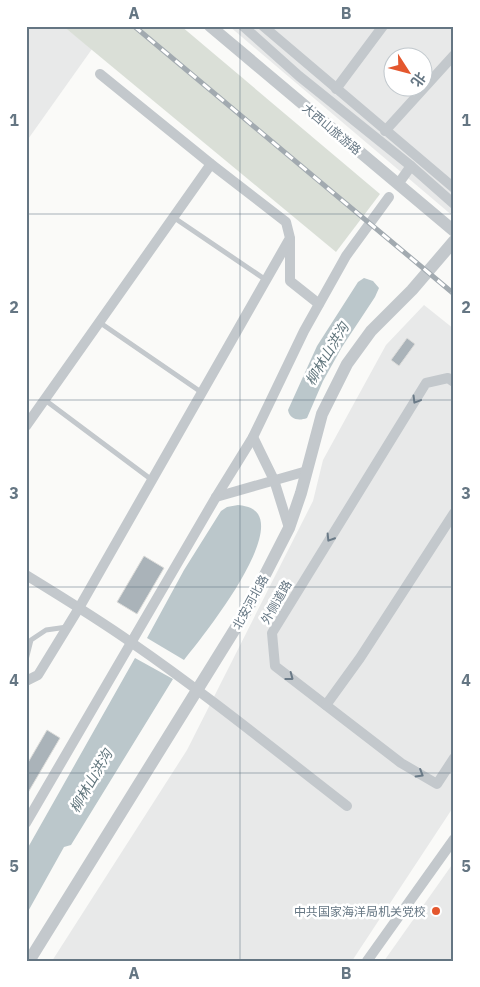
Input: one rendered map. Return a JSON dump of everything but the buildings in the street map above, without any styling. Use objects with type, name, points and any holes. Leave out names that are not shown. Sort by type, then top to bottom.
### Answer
[{"type":"street","name":"大西山旅游路","points":[[210,26],[454,232]]},
{"type":"street","points":[[243,26],[299,76],[411,166],[454,204]]},
{"type":"street","points":[[263,26],[454,188]]},
{"type":"street","points":[[336,89],[383,26]]},
{"type":"street","points":[[385,130],[454,54]]},
{"type":"street","points":[[100,74],[286,222],[290,238],[290,281],[319,304]]},
{"type":"street","points":[[26,426],[211,164]]},
{"type":"street","points":[[401,180],[411,166]]},
{"type":"street","points":[[26,823],[216,497],[253,438],[304,331],[346,256],[389,197]]},
{"type":"street","points":[[26,681],[38,675],[80,608],[290,238]]},
{"type":"street","name":"北安河北路","points":[[28,961],[248,608],[290,528],[322,414],[347,364],[371,331],[412,290],[454,241]]},
{"type":"street","name":"外侧道路","points":[[454,382],[448,378],[426,384],[272,634],[275,666],[401,763],[437,784],[454,758]]},
{"type":"street","points":[[253,438],[274,480],[290,528]]},
{"type":"street","points":[[216,497],[307,471]]},
{"type":"street","points":[[326,704],[360,658],[454,513]]},
{"type":"street","points":[[26,575],[132,642],[347,806]]},
{"type":"street","points":[[367,961],[454,839]]},
{"type":"lane","points":[[173,217],[266,280]]},
{"type":"lane","points":[[99,322],[202,393]]},
{"type":"lane","points":[[45,400],[152,480]]},
{"type":"lane","points":[[26,660],[32,640],[46,630],[67,627]]},
{"type":"shaded area","points":[[26,26],[63,26],[92,49],[26,142]]},
{"type":"shaded area","points":[[63,26],[181,26],[380,194],[336,252]]},
{"type":"shaded area","points":[[229,26],[454,26],[454,217]]},
{"type":"shaded area","points":[[424,305],[454,329],[454,806],[352,961],[52,961],[187,750],[313,501],[323,460],[386,345]]},
{"type":"shaded area","name":"中共国家海洋局机关党校","points":[[454,862],[454,961],[384,961]]},
{"type":"water","name":"柳林山洪沟","points":[[364,278],[373,281],[379,288],[375,297],[342,347],[323,381],[307,418],[293,418],[288,410],[317,346],[358,282]]},
{"type":"water","points":[[238,505],[251,508],[258,514],[261,528],[257,546],[248,567],[221,611],[184,660],[147,638],[184,570],[221,511],[227,507]]},
{"type":"water","name":"柳林山洪沟","points":[[135,658],[173,679],[71,845],[64,847],[26,915],[26,851]]},
{"type":"railway","points":[[134,26],[454,294]]},
{"type":"place","name":"中共国家海洋局机关党校","points":[[436,911]]}]
